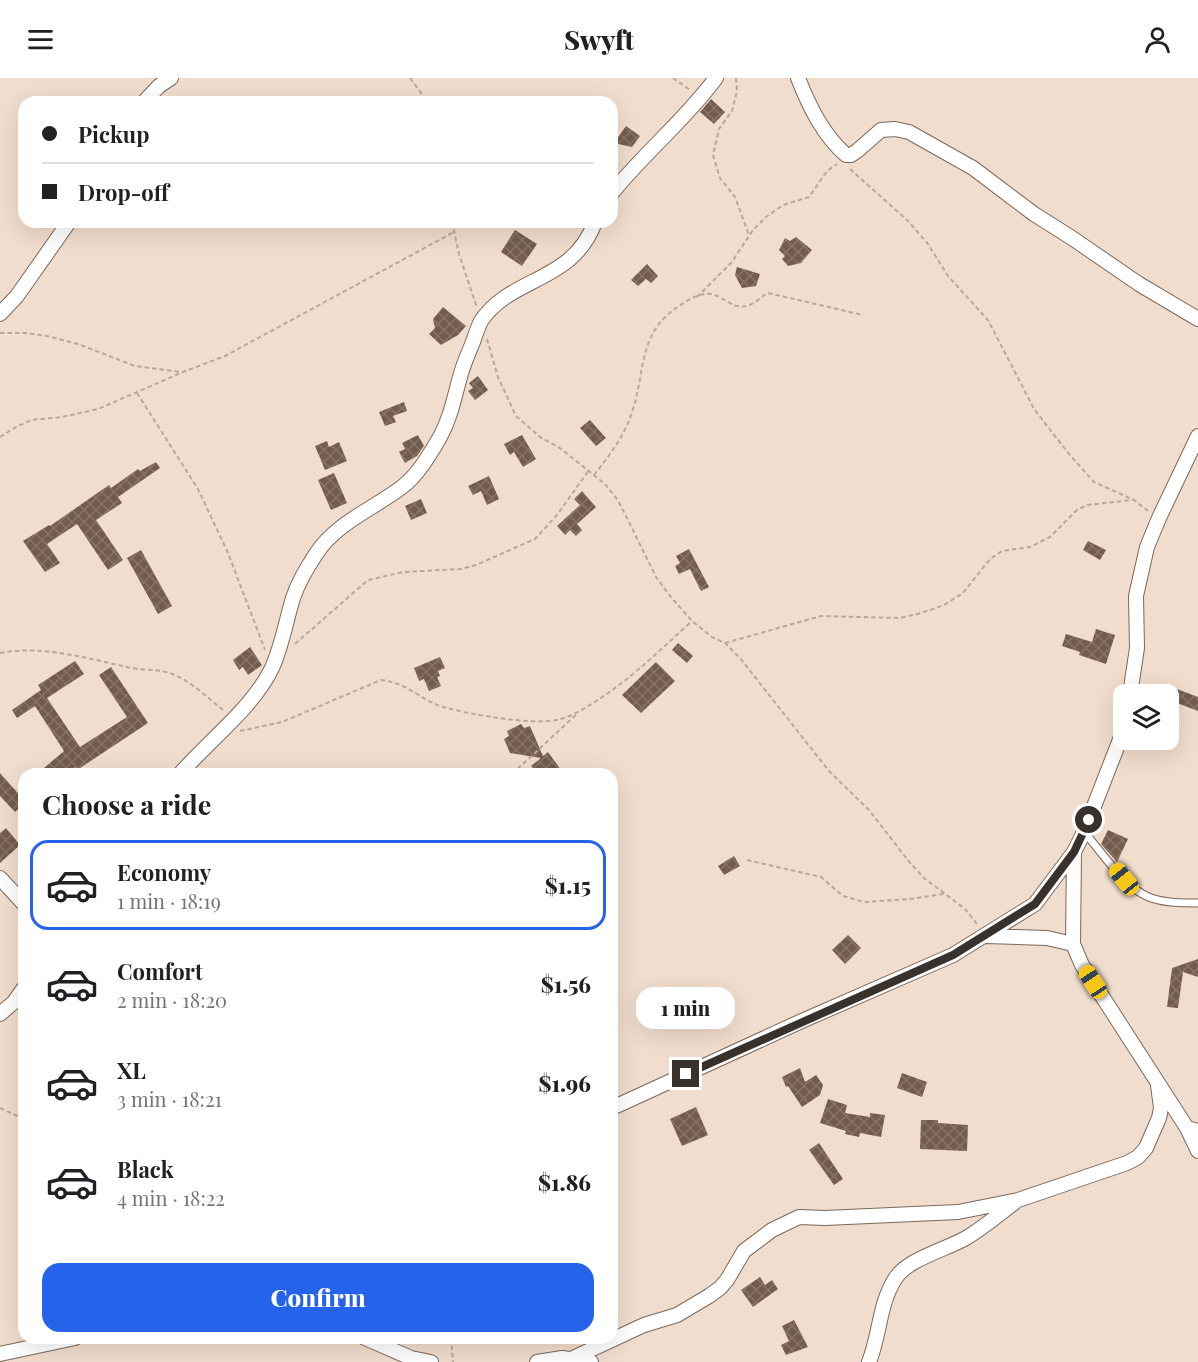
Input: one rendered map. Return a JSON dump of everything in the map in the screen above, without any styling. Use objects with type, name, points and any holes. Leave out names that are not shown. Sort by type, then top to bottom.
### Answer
[{"type":"street","points":[[150,96],[171,78]]},
{"type":"street","points":[[618,186],[716,78]]},
{"type":"street","points":[[798,78],[820,123],[846,155],[857,151],[881,130],[895,129],[909,132],[973,168],[1034,214],[1138,285],[1198,320]]},
{"type":"street","points":[[0,314],[17,296],[65,228]]},
{"type":"street","points":[[186,768],[260,687],[272,667],[294,595],[316,554],[333,533],[404,485],[424,463],[441,436],[453,410],[460,375],[481,322],[495,307],[520,288],[548,275],[568,262],[581,248],[592,228]]},
{"type":"street","points":[[1132,684],[1137,648],[1136,596],[1147,547],[1197,441]]},
{"type":"street","points":[[618,1105],[953,955],[1035,904],[1074,852],[1116,750]]},
{"type":"street","points":[[1074,852],[1073,944],[1082,965],[1158,1085],[1193,1130],[1198,1151]]},
{"type":"street","points":[[0,878],[18,898]]},
{"type":"street","points":[[986,936],[1047,938],[1073,944]]},
{"type":"street","points":[[0,1014],[18,1005]]},
{"type":"street","points":[[618,1337],[649,1323],[677,1315],[709,1296],[727,1280],[744,1251],[772,1230],[792,1219],[958,1212],[1018,1200],[1138,1157],[1146,1148],[1159,1118],[1161,1108],[1158,1085]]},
{"type":"street","points":[[869,1362],[876,1345],[889,1289],[896,1277],[907,1267],[980,1229],[1018,1200]]},
{"type":"street","points":[[0,1354],[47,1344]]},
{"type":"street","points":[[379,1344],[411,1358],[431,1362]]},
{"type":"street","points":[[537,1362],[573,1358],[603,1344]]},
{"type":"street","points":[[573,1358],[591,1362]]},
{"type":"lane","points":[[1084,832],[1137,891],[1151,898],[1179,903],[1198,903]]},
{"type":"path","points":[[410,78],[424,96]]},
{"type":"path","points":[[673,78],[702,96]]},
{"type":"path","points":[[736,78],[737,91],[732,111],[719,129],[713,155],[720,178],[735,197],[749,236]]},
{"type":"path","points":[[697,297],[731,263],[749,236],[766,217],[783,205],[808,197],[827,171],[839,163]]},
{"type":"path","points":[[846,165],[908,221],[928,244],[948,276],[988,320],[1034,409],[1069,454],[1094,482],[1134,500],[1159,518]]},
{"type":"path","points":[[453,228],[459,254],[498,377],[516,416],[540,437],[560,448],[589,470],[617,499],[656,577],[692,621],[712,637],[725,643],[740,658],[829,771],[869,810],[924,878],[965,909],[986,936]]},
{"type":"path","points":[[0,437],[31,420],[62,417],[98,409],[225,356],[454,232]]},
{"type":"path","points":[[594,475],[609,456],[632,413],[648,343],[654,329],[666,315],[684,303],[711,293],[732,306],[741,307],[754,304],[766,293],[774,293],[863,315]]},
{"type":"path","points":[[0,333],[47,336],[78,344],[135,366],[183,372]]},
{"type":"path","points":[[136,392],[198,489],[228,553],[250,615],[272,667]]},
{"type":"path","points":[[291,647],[368,580],[403,572],[461,569],[476,565],[535,539],[557,515],[589,470]]},
{"type":"path","points":[[725,643],[821,616],[900,618],[944,605],[963,593],[990,559],[1002,551],[1030,547],[1050,537],[1077,510],[1087,505],[1134,500]]},
{"type":"path","points":[[239,732],[282,722],[381,680],[396,681],[436,705],[458,711],[542,722],[559,720],[580,711],[620,686],[692,621]]},
{"type":"path","points":[[0,653],[42,650],[102,660],[128,668],[162,670],[174,674],[233,718]]},
{"type":"path","points":[[518,768],[580,711]]},
{"type":"path","points":[[747,860],[821,877],[843,896],[864,902],[943,894]]},
{"type":"path","points":[[0,1108],[18,1116]]},
{"type":"path","points":[[452,1344],[453,1362]]},
{"type":"building","points":[[711,99],[725,112],[714,124],[700,112]]},
{"type":"building","points":[[626,126],[640,136],[632,147],[618,144],[618,137]]},
{"type":"building","points":[[515,230],[537,244],[522,266],[501,252]]},
{"type":"building","points":[[796,237],[812,250],[801,263],[788,266],[782,259],[785,256],[779,250],[785,238],[790,241]]},
{"type":"building","points":[[647,264],[658,276],[651,283],[646,279],[638,286],[631,280]]},
{"type":"building","points":[[737,267],[760,274],[756,286],[742,288],[735,275]]},
{"type":"building","points":[[443,307],[466,326],[458,335],[441,345],[429,334],[435,328],[433,319]]},
{"type":"building","points":[[478,376],[488,390],[475,400],[468,391],[473,388],[469,383]]},
{"type":"building","points":[[404,402],[407,411],[393,416],[396,422],[385,426],[379,412]]},
{"type":"building","points":[[590,420],[606,438],[596,446],[580,428]]},
{"type":"building","points":[[418,435],[424,446],[417,456],[405,463],[399,452],[405,449],[402,443]]},
{"type":"building","points":[[522,435],[536,459],[523,467],[514,452],[510,455],[504,444]]},
{"type":"building","points":[[327,441],[329,447],[339,442],[347,461],[325,470],[315,446]]},
{"type":"building","points":[[156,462],[160,468],[118,497],[122,503],[96,520],[123,560],[108,570],[77,524],[47,544],[60,563],[45,572],[23,541],[50,526],[109,485],[111,488],[138,469],[140,471]]},
{"type":"building","points":[[334,473],[347,503],[331,510],[318,480]]},
{"type":"building","points":[[489,476],[499,499],[487,505],[481,491],[473,495],[468,486]]},
{"type":"building","points":[[582,491],[596,507],[577,524],[582,530],[576,536],[570,530],[565,535],[557,526],[580,505],[574,499]]},
{"type":"building","points":[[421,499],[427,513],[411,520],[405,506]]},
{"type":"building","points":[[1088,541],[1106,550],[1100,560],[1083,550]]},
{"type":"building","points":[[689,549],[709,587],[701,591],[690,569],[679,574],[675,566],[680,563],[676,556]]},
{"type":"building","points":[[141,550],[172,606],[158,614],[127,558]]},
{"type":"building","points":[[1096,629],[1115,635],[1106,664],[1079,655],[1080,652],[1062,646],[1066,634],[1092,642]]},
{"type":"building","points":[[678,643],[693,656],[687,663],[672,650]]},
{"type":"building","points":[[250,647],[262,665],[248,675],[243,667],[239,670],[233,660]]},
{"type":"building","points":[[440,657],[445,668],[438,671],[440,676],[437,677],[441,686],[429,691],[424,679],[419,681],[414,668]]},
{"type":"building","points":[[75,661],[84,674],[47,698],[80,747],[127,717],[99,675],[111,667],[148,723],[80,768],[44,768],[64,751],[35,706],[17,718],[12,710],[41,690],[38,685]]},
{"type":"building","points":[[656,662],[675,681],[641,713],[622,695]]},
{"type":"building","points":[[1179,690],[1198,697],[1198,711],[1179,704]]},
{"type":"building","points":[[521,724],[524,728],[530,726],[543,756],[548,752],[560,768],[533,768],[531,766],[541,758],[510,753],[504,739],[509,736],[507,731]]},
{"type":"building","points":[[0,773],[18,793],[18,809],[15,812],[0,796]]},
{"type":"building","points":[[6,828],[18,843],[18,847],[0,863],[0,833]]},
{"type":"building","points":[[1108,830],[1128,839],[1117,862],[1101,844]]},
{"type":"building","points":[[734,856],[740,866],[724,875],[718,866]]},
{"type":"building","points":[[848,935],[861,948],[845,964],[832,950]]},
{"type":"building","points":[[1198,959],[1198,977],[1183,972],[1178,1008],[1167,1007],[1172,968]]},
{"type":"building","points":[[800,1068],[805,1082],[816,1075],[823,1085],[820,1095],[802,1107],[788,1086],[786,1087],[782,1077]]},
{"type":"building","points":[[902,1073],[927,1082],[922,1097],[897,1088]]},
{"type":"building","points":[[828,1099],[847,1105],[845,1113],[870,1117],[870,1113],[885,1115],[881,1137],[860,1133],[859,1137],[845,1134],[846,1131],[820,1123]]},
{"type":"building","points":[[696,1107],[708,1135],[682,1146],[670,1119]]},
{"type":"building","points":[[921,1120],[968,1125],[967,1151],[920,1149]]},
{"type":"building","points":[[819,1143],[843,1179],[834,1185],[809,1150]]},
{"type":"building","points":[[760,1277],[765,1285],[772,1280],[778,1289],[753,1307],[741,1290]]},
{"type":"building","points":[[794,1320],[808,1347],[786,1355],[781,1345],[789,1341],[782,1326]]},
{"type":"route","points":[[686,1074],[953,955],[986,936],[1035,904],[1074,852],[1089,820]]}]
